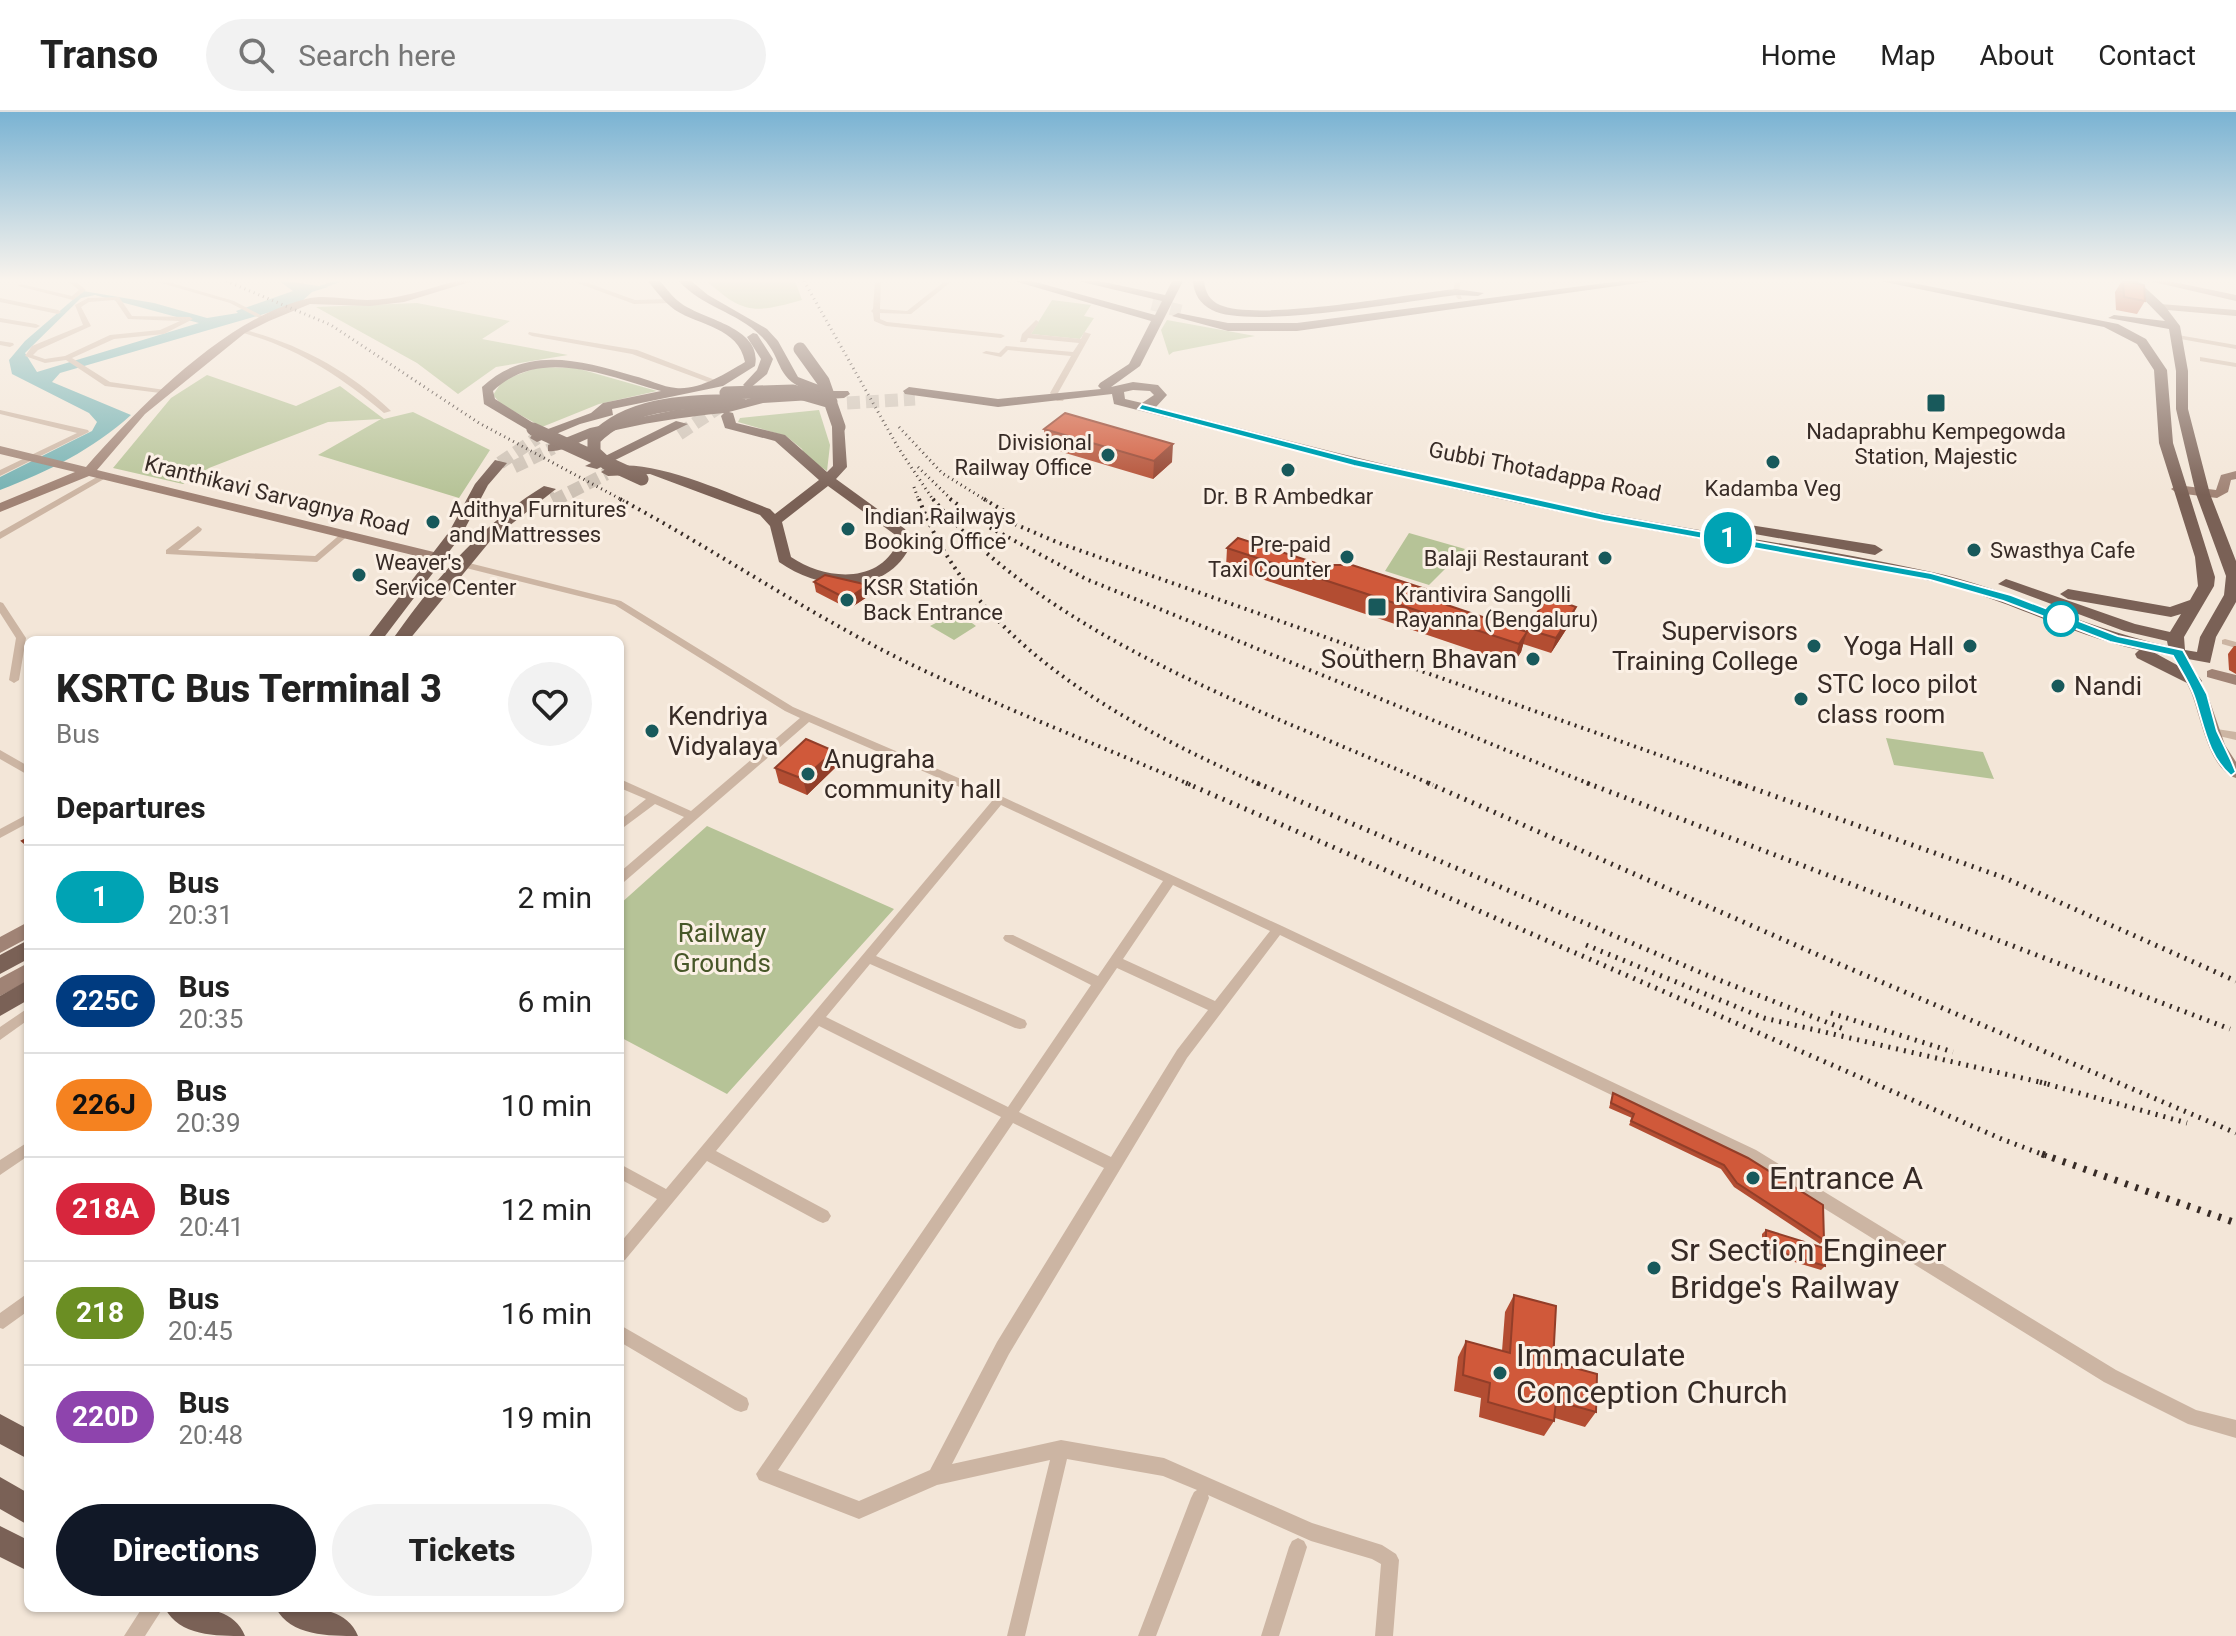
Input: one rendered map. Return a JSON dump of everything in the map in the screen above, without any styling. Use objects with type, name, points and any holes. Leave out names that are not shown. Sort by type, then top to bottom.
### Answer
[{"type":"main road","points":[[537,438],[596,415],[719,383],[749,367],[749,352]]},
{"type":"main road","points":[[749,385],[766,365],[765,352]]},
{"type":"main road","points":[[778,352],[792,381],[842,398]]},
{"type":"main road","points":[[768,520],[830,480],[840,467],[842,398],[803,352]]},
{"type":"main road","points":[[1133,386],[1134,366],[1139,352]]},
{"type":"main road","points":[[2150,352],[2158,364],[2164,390],[2163,421],[2177,489],[2207,577],[2176,646],[2207,659],[2232,595],[2234,576],[2203,494],[2179,399],[2182,371],[2179,352]]},
{"type":"main road","points":[[728,416],[730,425],[780,438],[903,536],[905,542],[900,556],[869,576],[821,578],[789,563],[781,554],[778,537],[768,520],[755,508],[651,470],[603,469],[495,406],[486,395],[486,390],[509,372],[551,363],[577,365],[673,395],[784,390],[842,398]]},
{"type":"main road","points":[[1058,401],[1106,386],[1134,366]]},
{"type":"main road","points":[[912,395],[985,408],[1058,401],[1118,392],[1133,386],[1159,391],[1161,395],[1142,405],[1058,401]]},
{"type":"main road","points":[[1118,392],[1119,401],[1142,405]]},
{"type":"main road","points":[[603,469],[594,452],[594,439],[613,422],[667,406],[739,400],[842,398]]},
{"type":"main road","points":[[603,469],[670,427],[842,398]]},
{"type":"main road","points":[[553,448],[595,431],[762,399]]},
{"type":"main road","name":"Gubbi Thotadappa Road","points":[[1142,405],[1605,509],[1779,532],[1868,549],[1979,575],[2115,640],[2176,646]]},
{"type":"main road","points":[[603,469],[679,434]]},
{"type":"main road","points":[[377,636],[467,515],[474,498],[507,465]]},
{"type":"main road","points":[[403,636],[467,558],[551,495]]},
{"type":"main road","points":[[467,515],[482,518],[471,535],[467,558]]},
{"type":"main road","points":[[2038,602],[2056,591],[2171,612],[2196,603]]},
{"type":"main road","name":"Gubbi Thotadappa Road","points":[[2038,602],[2130,628],[2176,646]]},
{"type":"main road","points":[[2115,640],[2197,688]]},
{"type":"main road","points":[[0,966],[24,951]]},
{"type":"main road","points":[[0,1007],[24,992]]},
{"type":"main road","points":[[0,1428],[24,1443]]},
{"type":"main road","points":[[0,1492],[24,1507]]},
{"type":"main road","points":[[0,1541],[24,1554]]},
{"type":"main road","points":[[181,1612],[229,1636]]},
{"type":"main road","points":[[299,1612],[342,1636]]},
{"type":"street","points":[[32,352],[29,356],[45,361],[67,358],[80,352]]},
{"type":"street","points":[[0,508],[89,471],[141,412],[215,352]]},
{"type":"street","points":[[298,352],[367,393],[387,411]]},
{"type":"street","points":[[634,352],[719,383]]},
{"type":"street","points":[[1048,352],[1075,354],[1054,393],[1058,401]]},
{"type":"street","points":[[67,358],[108,384],[165,392]]},
{"type":"street","points":[[2203,359],[2236,365]]},
{"type":"street","points":[[0,412],[85,432],[0,473]]},
{"type":"street","name":"Kranthikavi Sarvagnya Road","points":[[0,450],[437,557]]},
{"type":"street","points":[[0,536],[107,475]]},
{"type":"street","points":[[2177,489],[2203,494],[2222,492],[2225,478],[2236,475]]},
{"type":"street","points":[[198,529],[169,552],[317,559],[346,534]]},
{"type":"street","points":[[467,558],[618,603],[789,709],[999,800],[1278,929],[1751,1155],[2110,1376],[2194,1418],[2236,1429]]},
{"type":"street","points":[[0,605],[24,639],[14,680]]},
{"type":"street","points":[[2176,646],[2197,688],[2210,731],[2225,763],[2236,772]]},
{"type":"street","points":[[2197,688],[2207,659],[2236,680]]},
{"type":"street","points":[[0,687],[14,680],[24,684]]},
{"type":"street","points":[[624,876],[808,717]]},
{"type":"street","points":[[2210,731],[2236,736]]},
{"type":"street","points":[[0,754],[24,769]]},
{"type":"street","points":[[624,785],[692,816]]},
{"type":"street","points":[[624,823],[654,799]]},
{"type":"street","points":[[624,1250],[999,800]]},
{"type":"street","points":[[0,834],[24,820]]},
{"type":"street","points":[[1170,880],[765,1474],[859,1510],[936,1476],[1061,1449],[1164,1467],[1311,1532],[1376,1551],[1390,1560],[1384,1636]]},
{"type":"street","points":[[936,1476],[1003,1348],[1112,1165],[1182,1054],[1278,929]]},
{"type":"street","points":[[0,946],[24,931]]},
{"type":"street","points":[[1009,938],[1100,983]]},
{"type":"street","points":[[868,958],[1020,1024]]},
{"type":"street","points":[[1115,961],[1217,1008]]},
{"type":"street","points":[[0,988],[24,973]]},
{"type":"street","points":[[0,1034],[24,1016]]},
{"type":"street","points":[[817,1019],[1112,1165]]},
{"type":"street","points":[[0,1168],[24,1151]]},
{"type":"street","points":[[706,1153],[823,1216]]},
{"type":"street","points":[[624,1173],[668,1198]]},
{"type":"street","points":[[3,1321],[24,1304]]},
{"type":"street","points":[[624,1335],[741,1404]]},
{"type":"street","points":[[1016,1636],[1061,1449]]},
{"type":"street","points":[[1147,1636],[1200,1498]]},
{"type":"street","points":[[1270,1636],[1298,1547]]},
{"type":"street","points":[[133,1636],[167,1612]]},
{"type":"green space","points":[[397,352],[553,352],[568,355],[496,367],[458,394]]},
{"type":"green space","points":[[539,367],[576,368],[657,391],[599,404],[542,427],[501,404],[493,395],[503,380]]},
{"type":"green space","points":[[207,375],[296,406],[340,386],[384,419],[413,412],[490,450],[459,498],[318,455],[381,419],[328,422],[209,468],[183,484],[113,468],[171,398]]},
{"type":"green space","points":[[819,410],[830,445],[827,471],[805,456],[802,449],[786,436],[738,422],[740,418]]},
{"type":"green space","points":[[1409,533],[1465,549],[1429,585],[1385,571]]},
{"type":"green space","points":[[957,612],[976,626],[954,640],[930,626]]},
{"type":"green space","points":[[1886,738],[1983,752],[1994,779],[1894,765]]},
{"type":"green space","name":"Railway Grounds","points":[[707,826],[894,909],[727,1094],[624,1039],[624,900]]},
{"type":"water","points":[[16,352],[26,352],[37,372],[103,352],[132,352],[60,373],[52,382],[131,415],[101,439],[69,458],[0,490],[0,477],[92,431],[97,422],[89,413],[12,374],[9,360]]},
{"type":"building","points":[[1065,413],[1173,444],[1154,461],[1044,429]]},
{"type":"building","points":[[1238,538],[1331,568],[1334,565],[1352,565],[1438,593],[1435,596],[1447,605],[1527,632],[1519,644],[1227,548]]},
{"type":"building","points":[[825,575],[868,585],[847,599],[814,582]]},
{"type":"building","points":[[1548,597],[1576,607],[1556,638],[1526,629]]},
{"type":"building","points":[[806,739],[834,751],[803,779],[775,768]]},
{"type":"building","name":"Entrance A","points":[[1613,1093],[1748,1158],[1823,1205],[1824,1240],[1737,1183],[1724,1165],[1631,1121],[1634,1114],[1611,1103]]},
{"type":"building","points":[[1766,1230],[1824,1248],[1825,1266],[1766,1248]]},
{"type":"building","name":"Immaculate Conception Church","points":[[1514,1295],[1556,1306],[1553,1362],[1597,1374],[1596,1412],[1556,1401],[1554,1421],[1488,1402],[1490,1383],[1463,1375],[1466,1341],[1510,1353]]},
{"type":"tunnel","points":[[847,403],[915,399]]},
{"type":"tunnel","points":[[679,434],[730,400]]},
{"type":"tunnel","points":[[500,463],[537,438]]},
{"type":"tunnel","points":[[514,467],[553,448]]},
{"type":"tunnel","points":[[557,499],[553,501],[606,474]]},
{"type":"railway","points":[[372,352],[479,423],[624,501]]},
{"type":"railway","points":[[844,352],[899,449],[934,501]]},
{"type":"railway","points":[[899,427],[942,473],[987,501]]},
{"type":"railway","points":[[918,467],[953,501]]},
{"type":"railway","points":[[914,487],[919,501]]},
{"type":"railway","points":[[620,499],[900,659],[1191,785]]},
{"type":"railway","points":[[919,499],[944,551],[977,597],[1016,638],[1060,674],[1108,707],[1158,736],[1261,785]]},
{"type":"railway","points":[[933,499],[982,549],[1039,594],[1100,633],[1233,700],[1433,785]]},
{"type":"railway","points":[[950,499],[989,527],[1086,579],[1588,784]]},
{"type":"railway","points":[[984,499],[1004,511]]},
{"type":"railway","points":[[989,513],[1059,543],[1744,785]]},
{"type":"railway","points":[[1186,783],[2004,1140],[2047,1156]]},
{"type":"railway","points":[[1257,783],[1709,976],[1844,1029]]},
{"type":"railway","points":[[1428,783],[1825,958],[2236,1133]]},
{"type":"railway","points":[[1738,783],[2005,878],[2236,981]]},
{"type":"railway","points":[[1588,784],[2230,1029]]},
{"type":"railway","points":[[1586,945],[1764,1018],[2043,1083]]},
{"type":"railway","points":[[1831,1013],[1953,1052]]},
{"type":"railway","points":[[2043,1083],[2048,1084]]},
{"type":"railway","points":[[2043,1083],[2187,1123]]},
{"type":"railway","points":[[2042,1154],[2236,1223]]},
{"type":"bus line","name":"1","points":[[1142,407],[1354,462],[1604,517],[1931,576],[2007,598],[2115,640],[2178,653],[2200,694],[2210,731],[2225,763],[2236,772]]},
{"type":"place","name":"Nadaprabhu Kempegowda Station, Majestic","points":[[1936,403]]},
{"type":"place","name":"Divisional Railway Office","points":[[1108,455]]},
{"type":"place","name":"Kadamba Veg","points":[[1773,462]]},
{"type":"place","name":"Dr. B R Ambedkar","points":[[1288,470]]},
{"type":"place","name":"Adithya Furnitures and Mattresses","points":[[433,522]]},
{"type":"place","name":"Indian Railways Booking Office","points":[[848,529]]},
{"type":"place","name":"Swasthya Cafe","points":[[1974,550]]},
{"type":"place","name":"Pre-paid Taxi Counter","points":[[1347,557]]},
{"type":"place","name":"Balaji Restaurant","points":[[1605,558]]},
{"type":"place","name":"Weaver's Service Center","points":[[359,575]]},
{"type":"place","name":"KSR Station Back Entrance","points":[[847,600]]},
{"type":"place","name":"Krantivira Sangolli Rayanna (Bengaluru)","points":[[1377,607]]},
{"type":"place","name":"Supervisors Training College","points":[[1814,646]]},
{"type":"place","name":"Yoga Hall","points":[[1970,646]]},
{"type":"place","name":"Southern Bhavan","points":[[1533,659]]},
{"type":"place","name":"Nandi","points":[[2058,686]]},
{"type":"place","name":"STC loco pilot class room","points":[[1801,699]]},
{"type":"place","name":"Kendriya Vidyalaya","points":[[652,731]]},
{"type":"place","name":"Anugraha community hall","points":[[808,774]]},
{"type":"place","name":"Entrance A","points":[[1753,1178]]},
{"type":"place","name":"Sr Section Engineer Bridge's Railway","points":[[1654,1268]]},
{"type":"place","name":"Immaculate Conception Church","points":[[1500,1373]]}]
